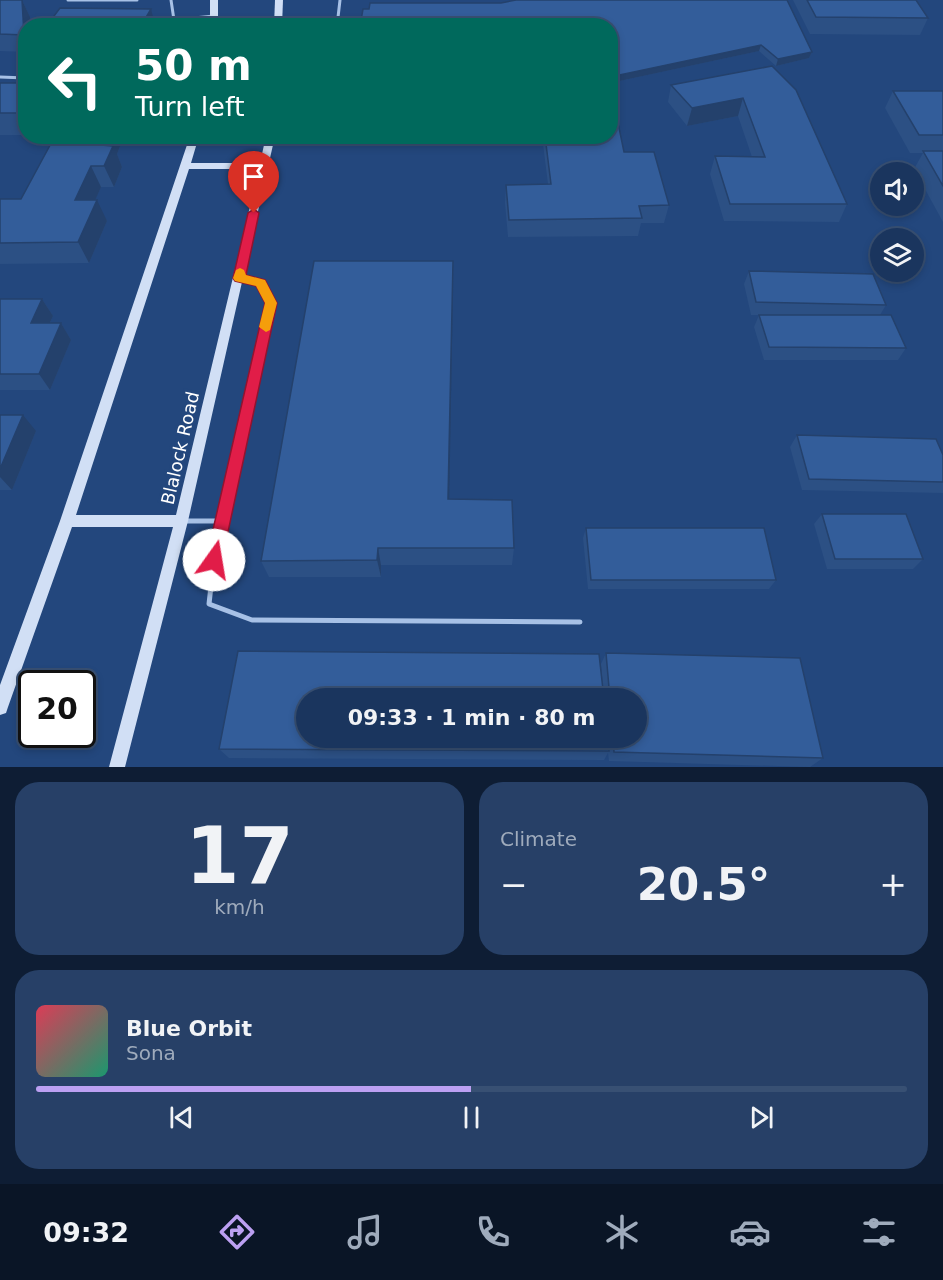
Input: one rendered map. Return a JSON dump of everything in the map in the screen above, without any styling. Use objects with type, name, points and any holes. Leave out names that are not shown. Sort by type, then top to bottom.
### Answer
[{"type":"main road","points":[[214,0],[214,16]]},
{"type":"main road","points":[[278,18],[279,0]]},
{"type":"main road","points":[[0,707],[67,521],[193,144]]},
{"type":"main road","name":"Blalock Road","points":[[117,767],[181,521],[269,144]]},
{"type":"main road","points":[[186,166],[265,166]]},
{"type":"main road","points":[[67,521],[181,521]]},
{"type":"lane","points":[[68,0],[137,0]]},
{"type":"lane","points":[[171,0],[174,18]]},
{"type":"lane","points":[[338,18],[340,0]]},
{"type":"lane","points":[[194,18],[214,16]]},
{"type":"lane","points":[[0,78],[18,78]]},
{"type":"lane","points":[[239,278],[261,283],[271,303],[214,560],[209,604],[252,620],[580,622]]},
{"type":"lane","points":[[181,521],[223,521]]},
{"type":"building","points":[[0,0],[22,0],[23,18],[18,18],[18,35],[0,34]]},
{"type":"building","points":[[516,0],[787,0],[812,52],[778,59],[761,45],[618,75],[618,18],[361,18],[363,9],[369,9],[370,3],[501,3]]},
{"type":"building","points":[[807,0],[916,0],[928,18],[816,17]]},
{"type":"building","points":[[60,8],[151,9],[146,18],[52,18]]},
{"type":"building","points":[[772,66],[796,90],[847,204],[730,204],[715,156],[765,157],[743,98],[692,108],[671,85]]},
{"type":"building","points":[[0,83],[18,83],[18,113],[0,113]]},
{"type":"building","points":[[893,91],[943,91],[943,135],[919,135]]},
{"type":"building","points":[[618,123],[624,152],[654,152],[669,205],[639,206],[642,218],[509,220],[506,185],[551,184],[546,144],[618,144]]},
{"type":"building","points":[[51,144],[113,146],[104,166],[91,166],[75,200],[97,200],[78,242],[0,243],[0,199],[21,199]]},
{"type":"building","points":[[923,151],[943,151],[943,186]]},
{"type":"building","points":[[314,261],[453,261],[448,499],[512,500],[514,548],[378,548],[377,560],[261,561]]},
{"type":"building","points":[[749,271],[870,274],[870,282],[876,282],[886,305],[756,302]]},
{"type":"building","points":[[0,299],[42,299],[31,323],[61,323],[39,374],[0,374]]},
{"type":"building","points":[[759,315],[891,315],[906,348],[769,347]]},
{"type":"building","points":[[0,415],[23,415],[0,469]]},
{"type":"building","points":[[797,435],[936,439],[943,455],[943,482],[809,479]]},
{"type":"building","points":[[822,514],[906,514],[923,559],[835,559]]},
{"type":"building","points":[[586,528],[764,528],[776,580],[591,580]]},
{"type":"building","points":[[238,651],[599,654],[603,688],[296,688],[296,748],[609,748],[609,751],[219,749]]},
{"type":"building","points":[[606,653],[800,658],[823,758],[614,752],[614,748],[647,748],[647,688],[609,688]]},
{"type":"slow traffic","points":[[240,273],[239,278],[261,283],[271,303],[266,327]]},
{"type":"route","points":[[214,560],[271,303],[261,283],[239,278],[254,213]]}]
